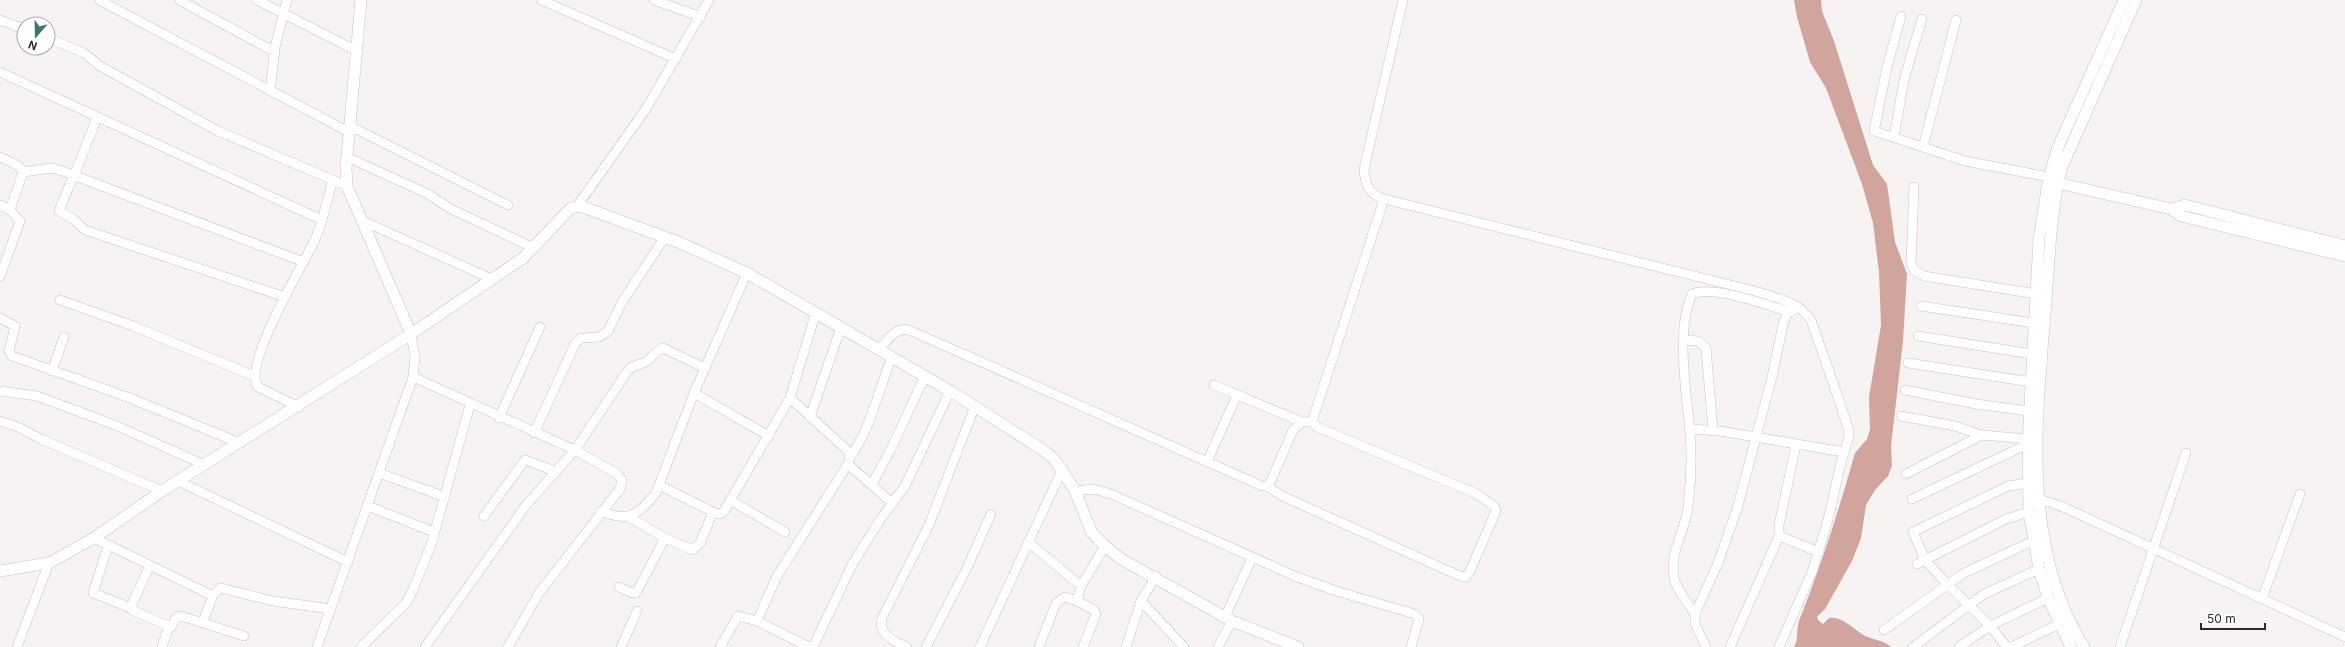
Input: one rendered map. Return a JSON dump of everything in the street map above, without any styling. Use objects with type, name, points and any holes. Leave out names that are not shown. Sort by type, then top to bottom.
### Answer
[{"type":"street","points":[[99,0],[270,91],[508,205]]},
{"type":"street","points":[[179,0],[275,52]]},
{"type":"street","points":[[257,0],[357,51]]},
{"type":"street","points":[[270,91],[282,12],[286,0]]},
{"type":"street","points":[[320,646],[331,609],[413,377],[415,356],[411,334],[347,186],[349,129],[361,0]]},
{"type":"street","points":[[541,0],[676,59]]},
{"type":"street","points":[[654,0],[701,16]]},
{"type":"street","points":[[0,571],[49,563],[94,538],[178,481],[299,407],[411,334],[492,279],[534,248],[571,208],[577,206],[646,109],[710,0]]},
{"type":"street","points":[[1402,0],[1364,169],[1365,181],[1370,192],[1384,199],[1755,291],[1801,308],[1811,320],[1818,335],[1849,431],[1819,552],[1780,647]]},
{"type":"street","points":[[2071,647],[2048,598],[2039,569],[2029,512],[2028,441],[2039,239],[2067,127],[2124,0]]},
{"type":"street","points":[[2084,647],[2061,605],[2050,569],[2039,499],[2035,452],[2053,180],[2069,150],[2136,0]]},
{"type":"street","points":[[1901,16],[1887,67],[1874,131],[1965,161],[2053,180],[2171,209],[2181,216],[2345,256]]},
{"type":"street","points":[[1894,138],[1904,80],[1922,19]]},
{"type":"street","points":[[0,20],[16,26]]},
{"type":"street","points":[[1923,147],[1956,20]]},
{"type":"street","points":[[56,41],[84,53],[100,66],[218,131],[347,186]]},
{"type":"street","points":[[0,72],[322,220]]},
{"type":"street","points":[[98,118],[59,211],[73,219],[81,228],[286,296]]},
{"type":"street","points":[[0,156],[19,166],[23,172]]},
{"type":"street","points":[[347,157],[428,194],[451,209],[534,248]]},
{"type":"street","points":[[23,172],[52,168],[75,174],[304,262]]},
{"type":"street","points":[[10,210],[23,172]]},
{"type":"street","points":[[299,407],[258,387],[254,376],[263,341],[304,262],[322,220],[333,180]]},
{"type":"street","points":[[1914,187],[1911,264],[1916,271],[1924,276],[2036,294]]},
{"type":"street","points":[[1267,486],[1293,430],[1307,422],[1384,199]]},
{"type":"street","points":[[0,205],[10,210],[20,221],[0,277]]},
{"type":"street","points":[[2171,209],[2185,205],[2345,246]]},
{"type":"street","points":[[577,206],[665,237],[747,273],[842,327],[975,406],[1053,458],[1075,491],[1092,532],[1104,546],[1121,559],[1156,576],[1229,619],[1297,647]]},
{"type":"street","points":[[363,221],[492,279]]},
{"type":"street","points":[[534,433],[575,344],[581,338],[599,337],[608,331],[622,302],[665,237]]},
{"type":"street","points":[[629,517],[649,502],[659,485],[694,393],[747,273]]},
{"type":"street","points":[[1695,614],[1674,578],[1673,564],[1675,550],[1688,508],[1691,459],[1690,429],[1684,376],[1684,340],[1687,306],[1692,294],[1697,292],[1749,299],[1789,312]]},
{"type":"street","points":[[60,300],[132,326],[254,376]]},
{"type":"street","points":[[1921,306],[2034,323]]},
{"type":"street","points":[[1706,647],[1695,624],[1695,614],[1730,531],[1757,438],[1785,316],[1789,312],[1801,308]]},
{"type":"street","points":[[659,485],[713,512],[720,514],[724,511],[790,398],[816,312]]},
{"type":"street","points":[[0,318],[15,326],[10,354],[52,371],[130,398],[240,443]]},
{"type":"street","points":[[499,418],[540,327]]},
{"type":"street","points":[[810,417],[842,327]]},
{"type":"street","points":[[879,349],[897,330],[909,330],[1206,462],[1262,486],[1267,486],[1282,496],[1460,576],[1466,577],[1495,514],[1494,506],[1478,494],[1307,422],[1214,385]]},
{"type":"street","points":[[1918,336],[2032,354]]},
{"type":"street","points":[[52,371],[64,337]]},
{"type":"street","points":[[1684,340],[1698,341],[1706,348],[1713,430]]},
{"type":"street","points":[[425,647],[527,504],[575,450],[629,369],[635,364],[646,362],[656,350],[663,348],[670,349],[705,368]]},
{"type":"street","points":[[757,621],[776,576],[858,447],[892,357]]},
{"type":"street","points":[[1908,363],[2031,382]]},
{"type":"street","points":[[872,484],[891,449],[925,376]]},
{"type":"street","points":[[413,377],[470,405],[575,450],[616,473],[622,480],[620,489],[539,593],[510,647]]},
{"type":"street","points":[[1905,390],[1976,404],[2030,411]]},
{"type":"street","points":[[0,391],[37,396],[115,425],[205,465]]},
{"type":"street","points":[[813,647],[853,563],[911,475],[950,391]]},
{"type":"street","points":[[694,393],[769,436]]},
{"type":"street","points":[[1206,462],[1237,395]]},
{"type":"street","points":[[790,398],[848,451],[849,461],[892,503]]},
{"type":"street","points":[[361,647],[406,603],[434,532],[470,405]]},
{"type":"street","points":[[907,647],[889,639],[882,632],[880,626],[882,618],[929,525],[975,406]]},
{"type":"street","points":[[1901,416],[1955,426],[1982,435],[2028,441]]},
{"type":"street","points":[[0,420],[18,427],[41,440],[162,492]]},
{"type":"street","points":[[1690,429],[1713,430],[1844,452]]},
{"type":"street","points":[[1906,474],[1982,435]]},
{"type":"street","points":[[1912,499],[2028,441]]},
{"type":"street","points":[[1730,647],[1779,536],[1796,445]]},
{"type":"street","points":[[2120,647],[2152,548],[2186,453]]},
{"type":"street","points":[[484,516],[525,460],[555,471]]},
{"type":"street","points":[[980,647],[1062,470]]},
{"type":"street","points":[[379,473],[444,497]]},
{"type":"street","points":[[178,481],[348,562]]},
{"type":"street","points":[[2007,647],[1990,626],[1968,604],[1921,562],[1913,532],[2008,486],[2028,483]]},
{"type":"street","points":[[1075,491],[1094,489],[1110,494],[1146,508],[1252,558],[1339,592],[1415,614],[1419,619],[1412,647]]},
{"type":"street","points":[[2262,599],[2300,494]]},
{"type":"street","points":[[2039,499],[2061,506],[2345,637]]},
{"type":"street","points":[[730,500],[786,532]]},
{"type":"street","points":[[368,506],[434,532]]},
{"type":"street","points":[[602,511],[614,517],[629,517],[665,538],[689,548],[696,548],[713,512]]},
{"type":"street","points":[[1921,562],[2006,519],[2029,512]]},
{"type":"street","points":[[926,647],[959,583],[991,514]]},
{"type":"street","points":[[1779,536],[1819,552]]},
{"type":"street","points":[[94,538],[149,567],[213,595]]},
{"type":"street","points":[[619,587],[632,593],[636,593],[665,538]]},
{"type":"street","points":[[1884,630],[1964,573],[2033,540]]},
{"type":"street","points":[[1028,542],[1081,586]]},
{"type":"street","points":[[108,546],[93,593],[131,608],[134,611],[169,626],[173,626],[179,615],[244,636]]},
{"type":"street","points":[[1077,601],[1081,586],[1104,546]]},
{"type":"street","points":[[1218,647],[1252,558]]},
{"type":"street","points":[[17,647],[49,563]]},
{"type":"street","points":[[131,608],[149,567]]},
{"type":"street","points":[[1913,647],[1968,604],[2005,583],[2039,569]]},
{"type":"street","points":[[1126,647],[1141,601],[1156,576]]},
{"type":"street","points":[[203,622],[213,595],[220,588],[273,600],[331,609]]},
{"type":"street","points":[[1039,647],[1056,603],[1065,597],[1077,601],[1094,610],[1096,614],[1083,647]]},
{"type":"street","points":[[1959,647],[1990,626],[2048,598]]},
{"type":"street","points":[[1141,601],[1184,647]]},
{"type":"street","points":[[621,647],[637,611]]},
{"type":"street","points":[[720,647],[738,616],[757,621],[809,647]]},
{"type":"street","points":[[2011,647],[2059,624]]},
{"type":"street","points":[[162,647],[169,626]]},
{"type":"shaded area","points":[[1794,0],[1821,0],[1822,11],[1834,41],[1873,165],[1887,184],[1895,242],[1907,274],[1903,341],[1891,446],[1892,466],[1888,476],[1875,490],[1866,505],[1861,538],[1852,561],[1825,609],[1817,617],[1823,624],[1829,618],[1844,621],[1865,636],[1882,641],[1891,647],[1794,647],[1799,621],[1815,580],[1843,496],[1855,453],[1867,439],[1870,429],[1869,397],[1881,325],[1879,272],[1873,223],[1862,184],[1826,88],[1810,62],[1797,17]]}]
